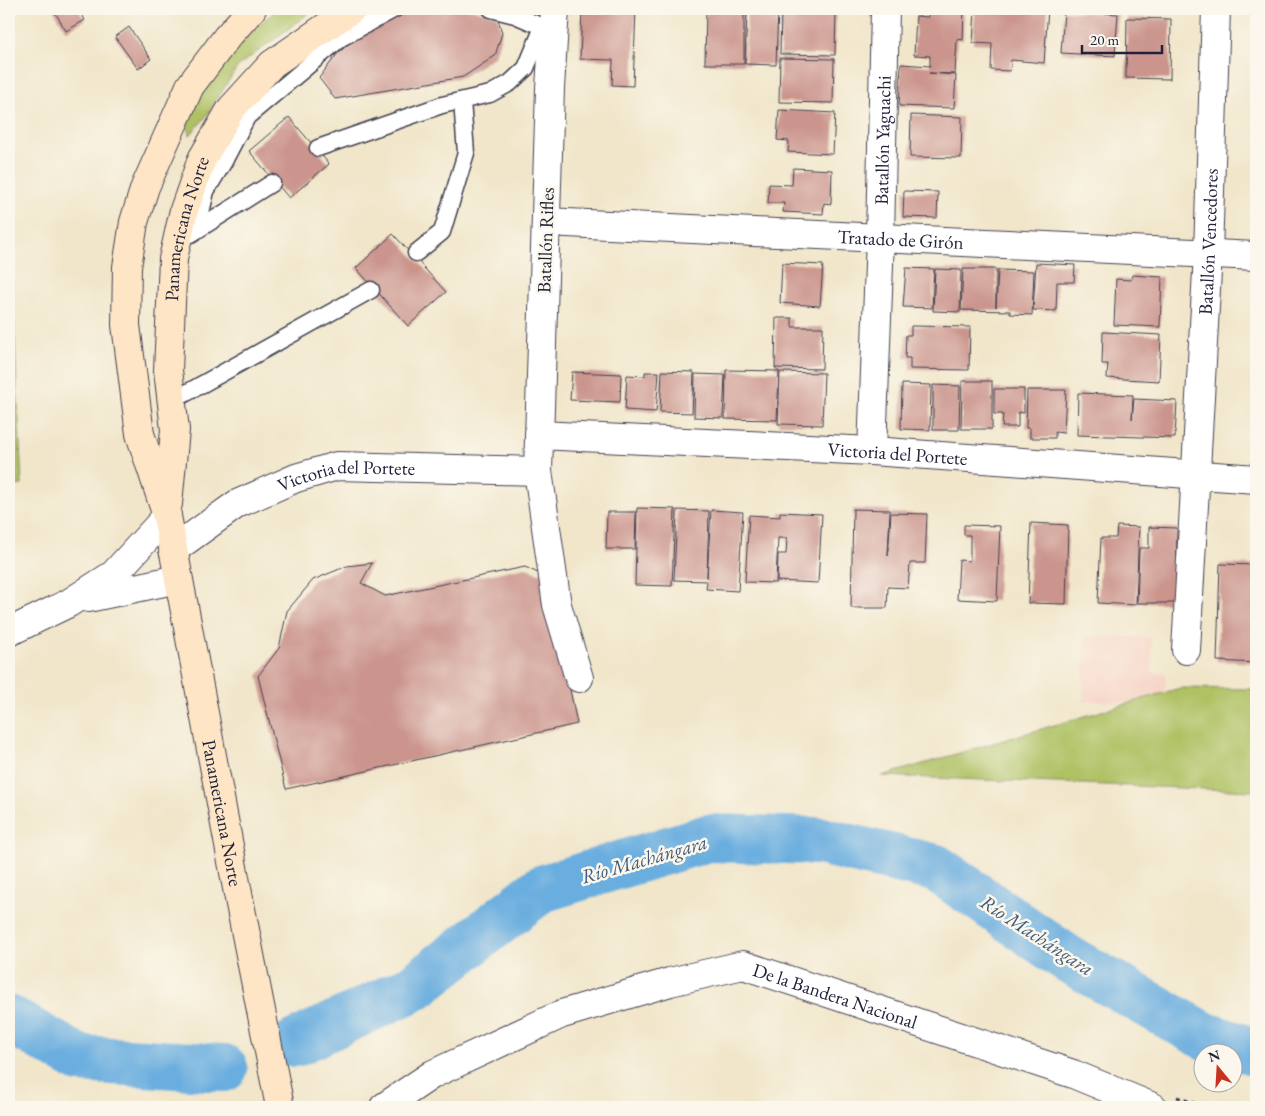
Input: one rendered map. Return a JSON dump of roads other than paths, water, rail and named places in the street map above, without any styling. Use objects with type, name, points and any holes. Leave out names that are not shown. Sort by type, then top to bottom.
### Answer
[{"type":"main road","name":"Panamericana Norte","points":[[252,9],[227,37],[190,86],[145,187],[134,222],[126,267],[126,325],[140,434],[167,516],[238,899],[280,1107]]},
{"type":"main road","name":"Panamericana Norte","points":[[167,516],[175,430],[168,370],[173,259],[187,237],[184,210],[202,159],[231,109],[272,64],[352,9]]},
{"type":"street","name":"Batallón Yaguachi","points":[[872,451],[880,238],[885,9]]},
{"type":"street","name":"Batallón Vencedores","points":[[1186,650],[1208,253],[1216,9]]},
{"type":"street","name":"Batallón Rifles","points":[[550,21],[538,471],[556,605],[579,678]]},
{"type":"street","name":"Tratado de Girón","points":[[546,222],[1256,256]]},
{"type":"street","name":"Victoria del Portete","points":[[539,435],[872,451],[1256,479]]},
{"type":"street","name":"Victoria del Portete","points":[[173,550],[237,504],[296,478],[337,466],[538,471]]},
{"type":"street","points":[[9,632],[69,602],[114,574],[167,516]]},
{"type":"street","points":[[69,602],[178,579]]},
{"type":"street","name":"De la Bandera Nacional","points":[[384,1107],[433,1074],[562,1014],[670,982],[744,965],[1072,1074],[1161,1101]]},
{"type":"lane","points":[[187,237],[206,191],[247,117],[341,38],[395,9]]},
{"type":"lane","points":[[318,148],[442,106],[490,94],[510,83],[526,68],[550,21],[491,9]]},
{"type":"lane","points":[[416,253],[442,232],[466,153],[462,101]]},
{"type":"lane","points":[[187,237],[272,183]]},
{"type":"lane","points":[[172,401],[371,290]]},
{"type":"waterway","name":"Río Machángara","points":[[295,1043],[413,988],[541,889],[708,838],[820,841],[936,868],[1068,959],[1205,1036],[1256,1052]]},
{"type":"waterway","name":"Río Machángara","points":[[9,1019],[80,1059],[224,1068]]}]
